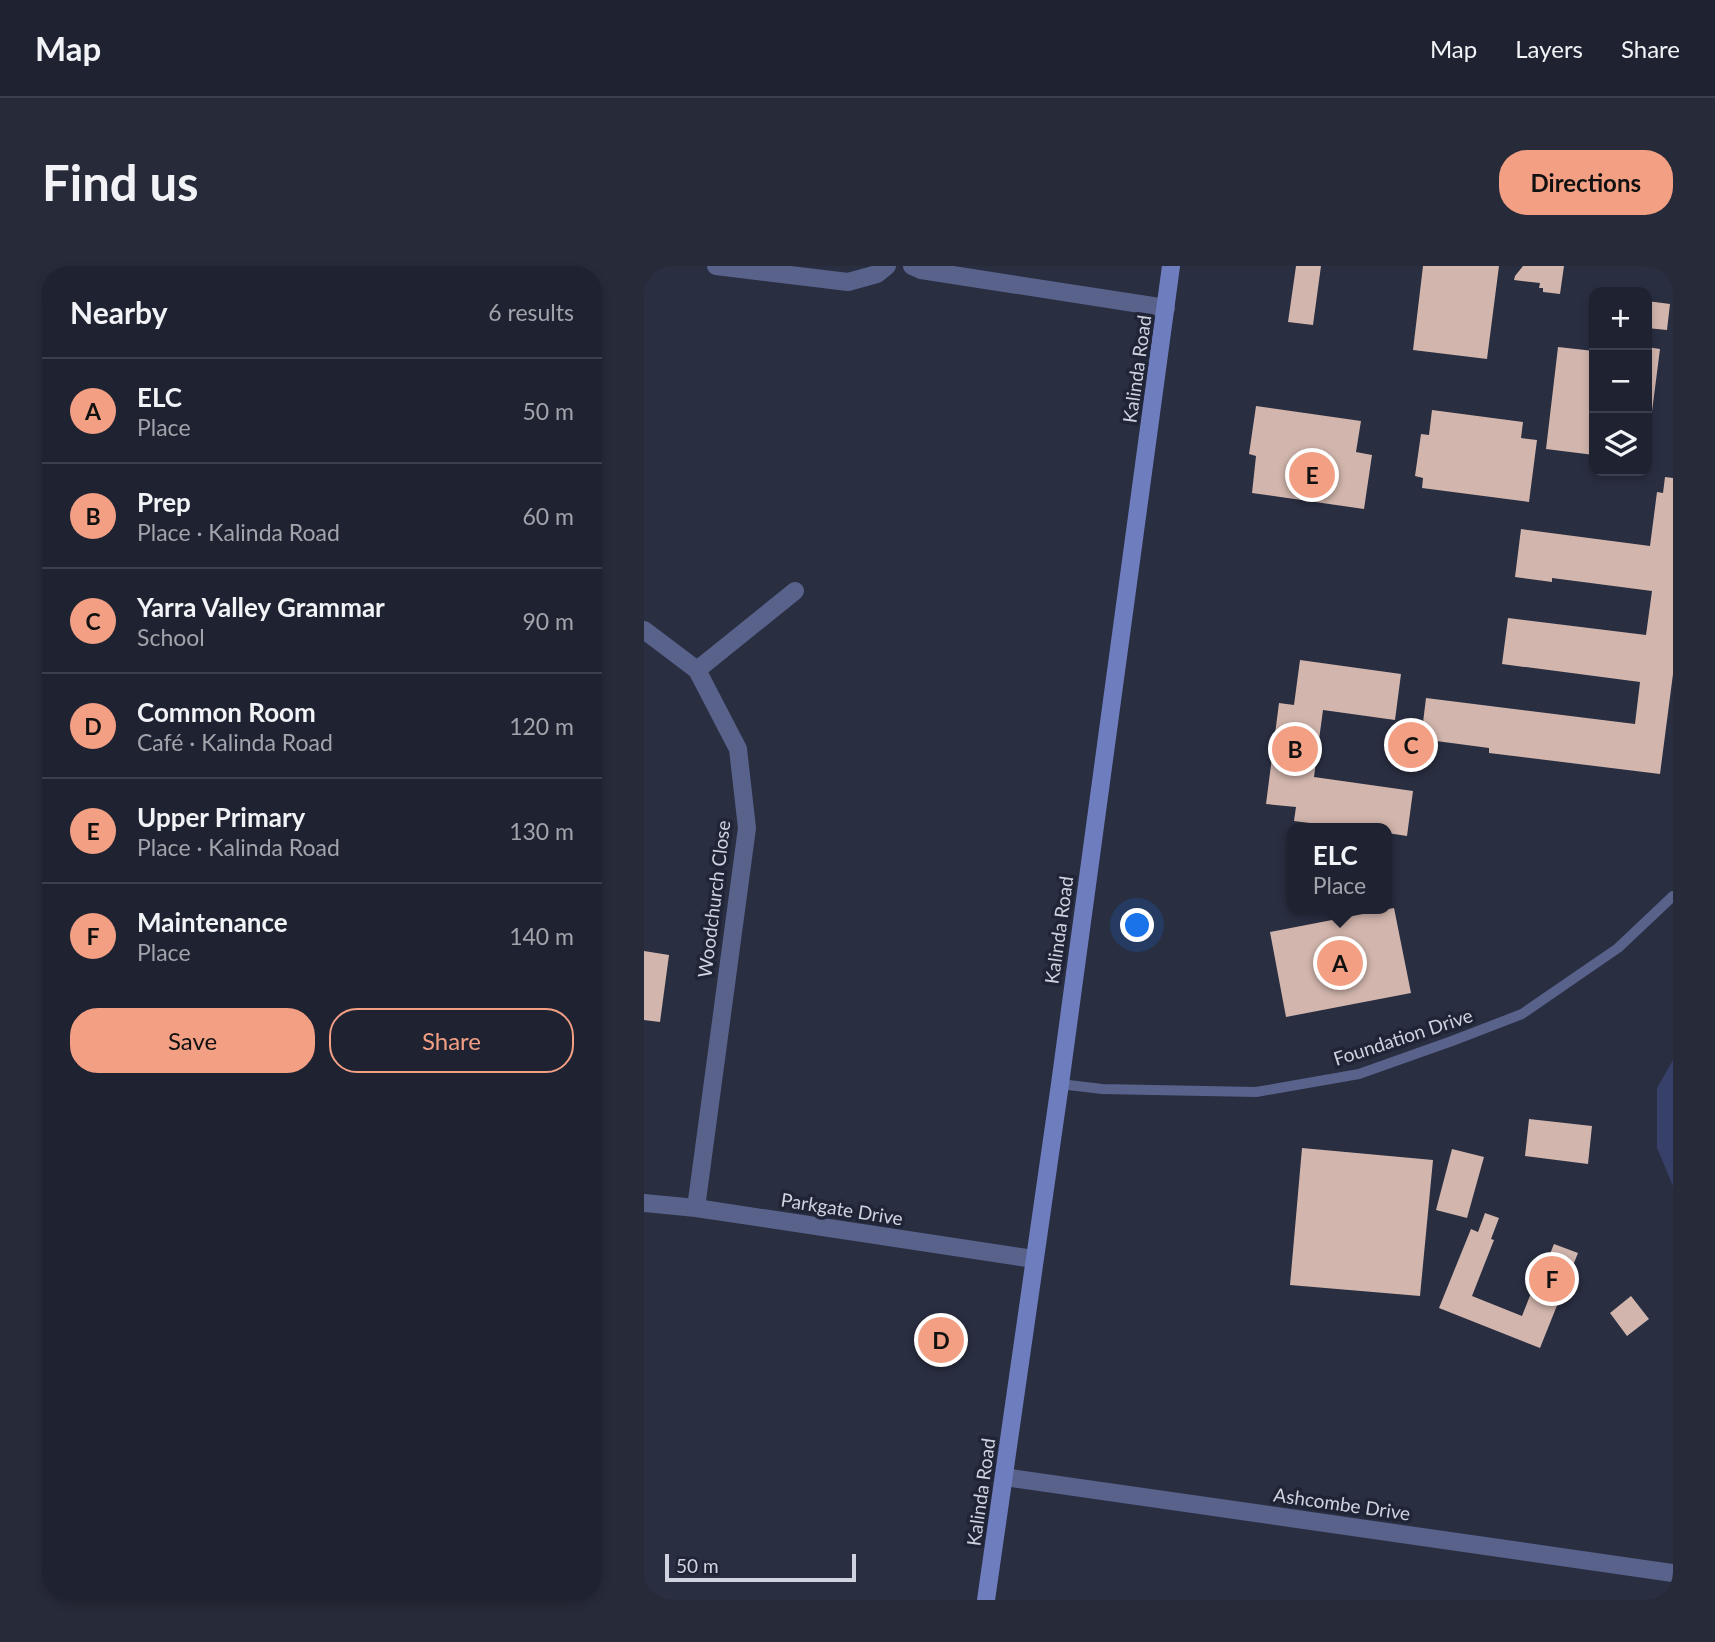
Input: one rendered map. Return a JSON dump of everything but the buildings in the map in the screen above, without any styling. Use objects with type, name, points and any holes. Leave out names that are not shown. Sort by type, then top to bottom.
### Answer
[{"type":"street","points":[[716,266],[848,282],[877,274],[887,266]]},
{"type":"street","points":[[912,266],[921,270],[1166,308]]},
{"type":"street","name":"Kalinda Road","points":[[986,1600],[1060,1084],[1171,266]]},
{"type":"street","points":[[697,670],[795,591]]},
{"type":"street","name":"Woodchurch Close","points":[[644,630],[697,670],[737,749],[747,828],[696,1208]]},
{"type":"street","name":"Parkgate Drive","points":[[644,1203],[696,1208],[1034,1259]]},
{"type":"street","name":"Ashcombe Drive","points":[[1004,1477],[1673,1573]]},
{"type":"lane","name":"Foundation Drive","points":[[1060,1084],[1102,1089],[1255,1092],[1359,1074],[1522,1014],[1618,948],[1673,896]]},
{"type":"shaded area","points":[[1673,1060],[1673,1186],[1657,1148],[1657,1088]]},
{"type":"place","name":"Upper Primary","points":[[1312,475]]},
{"type":"place","name":"Yarra Valley Grammar","points":[[1411,745]]},
{"type":"place","name":"Prep","points":[[1295,749]]},
{"type":"place","name":"ELC","points":[[1340,963]]},
{"type":"place","name":"Maintenance","points":[[1552,1279]]},
{"type":"place","name":"Common Room","points":[[941,1340]]}]
